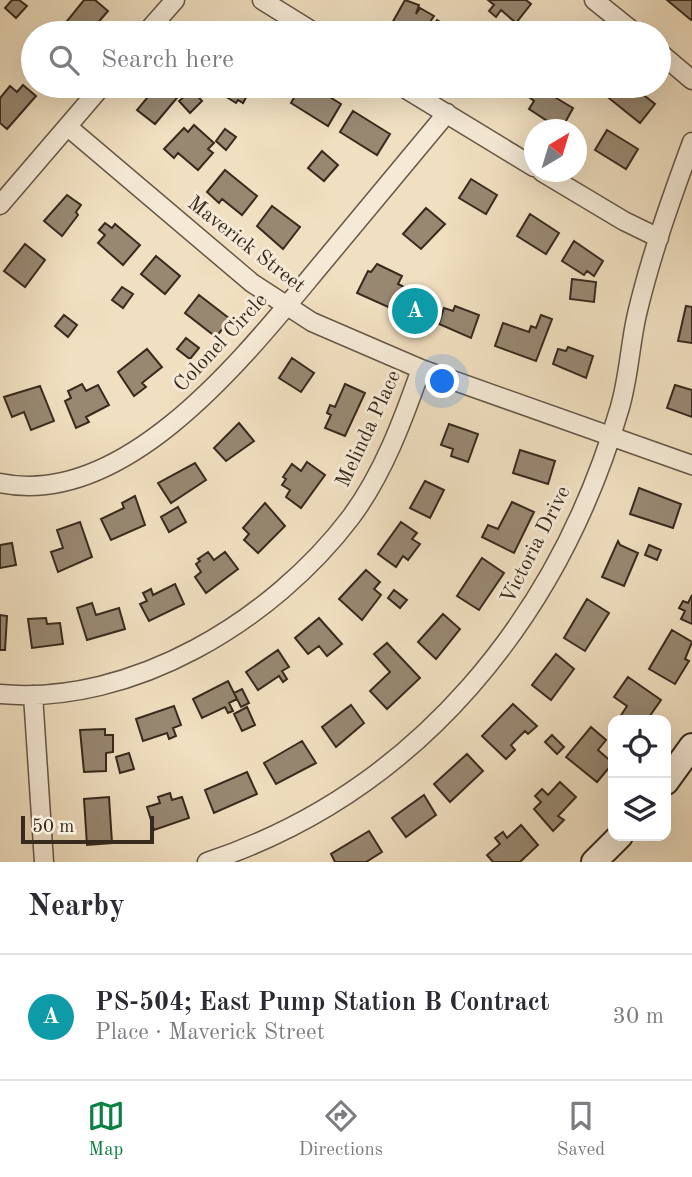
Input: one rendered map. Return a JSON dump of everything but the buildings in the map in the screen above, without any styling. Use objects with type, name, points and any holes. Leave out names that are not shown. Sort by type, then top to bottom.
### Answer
[{"type":"main road","points":[[669,778],[692,746]]},
{"type":"main road","points":[[594,862],[615,841]]},
{"type":"street","points":[[157,21],[175,0]]},
{"type":"street","points":[[262,0],[296,21]]},
{"type":"street","points":[[594,0],[620,21]]},
{"type":"street","points":[[671,62],[692,80]]},
{"type":"street","points":[[0,205],[92,98]]},
{"type":"street","points":[[421,98],[524,161]]},
{"type":"street","name":"Colonel Circle","points":[[0,483],[27,486],[54,484],[106,466],[146,443],[183,416],[285,307],[447,113]]},
{"type":"street","name":"Maverick Street","points":[[68,127],[242,275],[285,307],[361,346],[692,465]]},
{"type":"street","name":"Victoria Drive","points":[[207,862],[270,836],[335,802],[379,773],[462,697],[502,650],[553,572],[578,520],[610,435],[622,398],[636,316],[692,142]]},
{"type":"street","points":[[559,182],[624,221],[659,238]]},
{"type":"street","name":"Melinda Place","points":[[0,694],[33,695],[86,687],[172,661],[206,644],[284,589],[351,518],[390,448],[421,369]]},
{"type":"street","points":[[33,695],[44,862]]},
{"type":"place","name":"PS-504; East Pump Station B Contract","points":[[415,311]]}]
